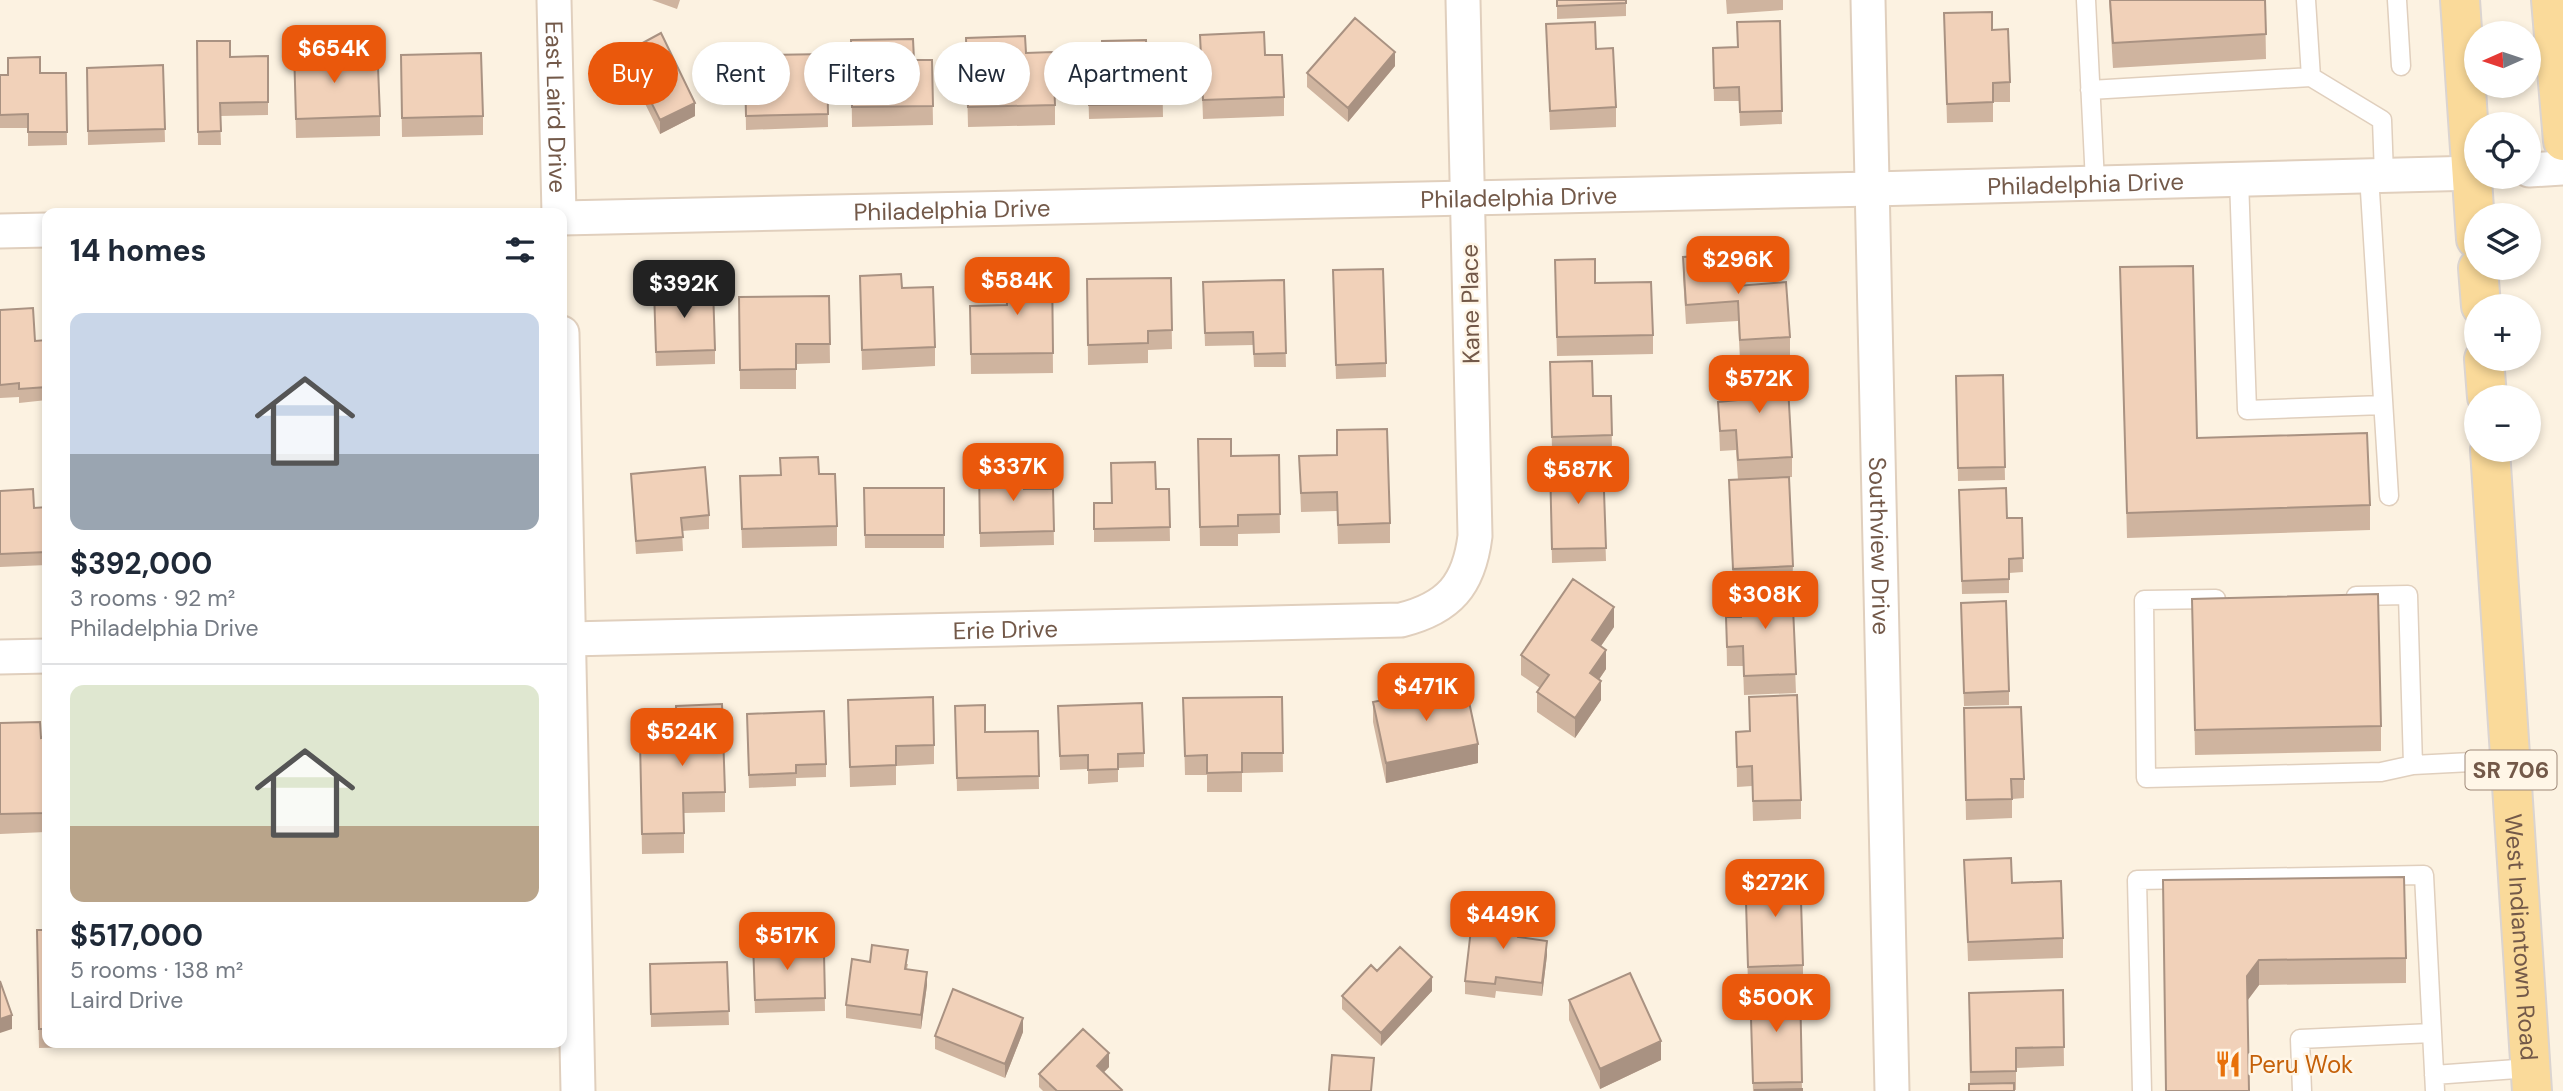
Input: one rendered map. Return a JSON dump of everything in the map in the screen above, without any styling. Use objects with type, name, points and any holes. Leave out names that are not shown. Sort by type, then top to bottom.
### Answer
[{"type":"main road","points":[[2460,0],[2469,112]]},
{"type":"main road","points":[[2551,0],[2563,141]]},
{"type":"main road","name":"West Indiantown Road","points":[[2491,462],[2531,1080]]},
{"type":"street","name":"East Laird Drive","points":[[554,0],[559,208]]},
{"type":"street","name":"Kane Place","points":[[1446,601],[1463,582],[1472,559],[1475,536],[1463,0]]},
{"type":"street","name":"Southview Drive","points":[[1868,0],[1892,1091]]},
{"type":"street","points":[[2541,169],[2563,168]]},
{"type":"street","name":"Philadelphia Drive","points":[[567,218],[2464,173]]},
{"type":"street","points":[[0,231],[42,230]]},
{"type":"street","name":"Erie Drive","points":[[567,640],[1401,620],[1425,614],[1446,601]]},
{"type":"street","points":[[0,657],[42,656]]},
{"type":"street","points":[[567,709],[578,1091]]},
{"type":"lane","points":[[2086,0],[2095,182]]},
{"type":"lane","points":[[2306,0],[2311,77]]},
{"type":"lane","points":[[2397,0],[2401,66]]},
{"type":"lane","points":[[2090,90],[2311,77],[2382,120],[2377,175],[2383,405],[2389,496]]},
{"type":"lane","points":[[2239,179],[2246,410],[2383,405]]},
{"type":"lane","points":[[2338,596],[2408,595],[2413,765]]},
{"type":"lane","points":[[2227,598],[2144,600],[2146,778],[2381,772],[2413,765],[2510,760]]},
{"type":"lane","points":[[2142,1091],[2137,880],[2424,875],[2435,1083],[2531,1080]]},
{"type":"lane","points":[[2302,1091],[2300,1039],[2432,1033]]},
{"type":"building","points":[[1557,0],[1626,0],[1626,3],[1557,6]]},
{"type":"building","points":[[2110,0],[2265,0],[2266,34],[2113,43]]},
{"type":"building","points":[[1992,12],[1992,30],[2008,29],[2010,82],[1993,83],[1993,102],[1947,104],[1944,13]]},
{"type":"building","points":[[1355,18],[1395,52],[1348,108],[1307,73]]},
{"type":"building","points":[[1780,21],[1782,111],[1740,112],[1739,87],[1714,88],[1713,48],[1738,47],[1737,22]]},
{"type":"building","points":[[1595,22],[1596,49],[1613,48],[1616,107],[1550,111],[1546,24]]},
{"type":"building","points":[[1264,32],[1265,55],[1282,55],[1284,97],[1212,100],[1212,42],[1200,42],[1200,35]]},
{"type":"building","points":[[661,33],[665,42],[644,42]]},
{"type":"building","points":[[1025,36],[1025,42],[966,42],[966,38]]},
{"type":"building","points":[[913,39],[913,42],[851,42]]},
{"type":"building","points":[[1146,40],[1146,42],[1102,42]]},
{"type":"building","points":[[197,41],[230,41],[230,57],[268,56],[268,102],[220,103],[221,131],[198,132]]},
{"type":"building","points":[[351,48],[351,68],[378,67],[380,116],[296,119],[294,49]]},
{"type":"building","points":[[1044,52],[1044,105],[1055,105],[968,107],[1030,105],[1030,53]]},
{"type":"building","points":[[481,53],[483,116],[402,118],[401,55]]},
{"type":"building","points":[[804,54],[804,105],[828,105],[828,114],[746,116],[746,105],[790,105],[790,55]]},
{"type":"building","points":[[40,57],[40,73],[66,73],[67,132],[28,132],[28,114],[0,115],[0,75],[8,75],[8,58]]},
{"type":"building","points":[[920,60],[932,60],[933,106],[852,107],[920,105]]},
{"type":"building","points":[[163,65],[165,129],[88,131],[87,68]]},
{"type":"building","points":[[678,68],[692,97],[692,104],[660,120],[652,105],[678,105]]},
{"type":"building","points":[[1735,254],[1737,286],[1786,282],[1790,337],[1740,340],[1738,301],[1686,305],[1683,257]]},
{"type":"building","points":[[1595,259],[1595,283],[1651,282],[1653,335],[1557,337],[1555,260]]},
{"type":"building","points":[[2193,266],[2197,438],[2367,433],[2370,505],[2127,513],[2120,267]]},
{"type":"building","points":[[1052,269],[1053,353],[971,354],[970,306],[1007,305],[1006,270]]},
{"type":"building","points":[[1383,269],[1386,363],[1336,365],[1333,270]]},
{"type":"building","points":[[901,274],[902,288],[933,287],[935,347],[862,350],[860,276]]},
{"type":"building","points":[[1171,278],[1172,330],[1148,331],[1148,343],[1088,345],[1087,279]]},
{"type":"building","points":[[1284,280],[1286,353],[1254,354],[1253,332],[1205,333],[1203,282]]},
{"type":"building","points":[[713,287],[715,350],[656,352],[654,289]]},
{"type":"building","points":[[829,296],[830,344],[796,344],[796,369],[740,370],[739,297]]},
{"type":"building","points":[[33,308],[35,341],[42,340],[42,387],[19,389],[19,383],[0,385],[0,310]]},
{"type":"building","points":[[1592,361],[1593,396],[1611,396],[1612,435],[1552,437],[1550,362]]},
{"type":"building","points":[[1787,369],[1792,457],[1738,460],[1736,430],[1720,431],[1718,402],[1737,400],[1735,371]]},
{"type":"building","points":[[2003,375],[2005,467],[1958,468],[1956,376]]},
{"type":"building","points":[[1387,429],[1390,523],[1338,525],[1337,492],[1301,493],[1299,456],[1337,455],[1337,430]]},
{"type":"building","points":[[1198,439],[1231,439],[1231,456],[1279,455],[1280,514],[1238,515],[1238,526],[1200,527]]},
{"type":"building","points":[[818,457],[819,474],[835,474],[837,526],[742,529],[740,476],[781,475],[780,458]]},
{"type":"building","points":[[1155,462],[1156,489],[1169,489],[1170,527],[1094,529],[1094,503],[1112,503],[1111,463]]},
{"type":"building","points":[[1603,463],[1606,548],[1552,549],[1550,464]]},
{"type":"building","points":[[1023,466],[1024,489],[1053,489],[1054,531],[980,533],[979,467]]},
{"type":"building","points":[[705,467],[709,515],[681,518],[683,537],[636,541],[631,474]]},
{"type":"building","points":[[1789,477],[1793,566],[1733,569],[1729,480]]},
{"type":"building","points":[[864,488],[944,488],[944,535],[865,535]]},
{"type":"building","points":[[2006,488],[2007,518],[2022,518],[2023,558],[2009,559],[2009,579],[1962,581],[1959,490]]},
{"type":"building","points":[[33,489],[34,508],[42,507],[42,552],[0,554],[0,491]]},
{"type":"building","points":[[1573,579],[1614,607],[1592,640],[1606,650],[1590,673],[1601,681],[1575,718],[1537,692],[1549,675],[1521,655]]},
{"type":"building","points":[[1792,585],[1796,674],[1744,676],[1743,646],[1727,647],[1726,617],[1741,617],[1740,587]]},
{"type":"building","points":[[2378,594],[2381,726],[2195,730],[2192,599]]},
{"type":"building","points":[[2006,601],[2009,691],[1964,693],[1961,603]]},
{"type":"building","points":[[1465,683],[1478,744],[1386,763],[1373,702]]},
{"type":"building","points":[[1797,695],[1801,800],[1753,801],[1752,766],[1737,767],[1736,732],[1750,731],[1749,697]]},
{"type":"building","points":[[933,697],[934,745],[896,746],[896,765],[850,767],[848,700]]},
{"type":"building","points":[[1282,697],[1283,753],[1242,753],[1242,772],[1207,773],[1207,755],[1185,756],[1183,698]]},
{"type":"building","points":[[1142,703],[1144,753],[1118,754],[1118,769],[1088,770],[1088,755],[1060,756],[1058,706]]},
{"type":"building","points":[[722,704],[725,792],[683,793],[684,833],[642,834],[640,741],[677,740],[676,706]]},
{"type":"building","points":[[985,705],[985,732],[1038,731],[1039,776],[957,778],[955,706]]},
{"type":"building","points":[[2021,707],[2024,779],[2011,779],[2012,799],[1966,800],[1964,708]]},
{"type":"building","points":[[824,711],[826,764],[796,765],[796,773],[749,775],[747,714]]},
{"type":"building","points":[[40,722],[42,813],[0,814],[0,723]]},
{"type":"building","points":[[2011,858],[2012,883],[2061,881],[2063,938],[1968,942],[1964,860]]},
{"type":"building","points":[[1800,868],[1803,965],[1748,967],[1746,902],[1751,902],[1751,870]]},
{"type":"building","points":[[2404,877],[2406,958],[2259,960],[2247,976],[2249,1091],[2166,1091],[2163,880]]},
{"type":"building","points":[[1473,912],[1521,918],[1518,937],[1547,941],[1542,983],[1496,977],[1495,984],[1465,981]]},
{"type":"building","points":[[37,930],[42,930],[42,1029],[39,1029]]},
{"type":"building","points":[[798,940],[799,954],[824,954],[825,998],[755,1000],[753,942]]},
{"type":"building","points":[[872,945],[908,950],[905,969],[927,972],[921,1015],[846,1005],[852,959],[870,962]]},
{"type":"building","points":[[1400,947],[1432,977],[1381,1033],[1342,996],[1371,965],[1377,971]]},
{"type":"building","points":[[727,962],[729,1011],[651,1014],[650,964]]},
{"type":"building","points":[[1630,973],[1661,1041],[1600,1069],[1569,1000]]},
{"type":"building","points":[[0,981],[12,1015],[0,1019]]},
{"type":"building","points":[[1800,985],[1802,1082],[1753,1083],[1750,986]]},
{"type":"building","points":[[953,989],[1023,1018],[1005,1064],[935,1036]]},
{"type":"building","points":[[2063,990],[2064,1047],[2016,1048],[2016,1071],[1971,1072],[1969,993]]},
{"type":"building","points":[[1083,1029],[1109,1053],[1097,1066],[1121,1091],[1057,1091],[1039,1074]]},
{"type":"building","points":[[1332,1055],[1374,1058],[1371,1091],[1329,1091]]},
{"type":"building","points":[[2014,1083],[2014,1091],[1969,1091],[1969,1084]]},
{"type":"building","points":[[1755,1090],[1802,1091],[1755,1091]]},
{"type":"place","name":"Peru Wok","points":[[2228,1064]]}]
